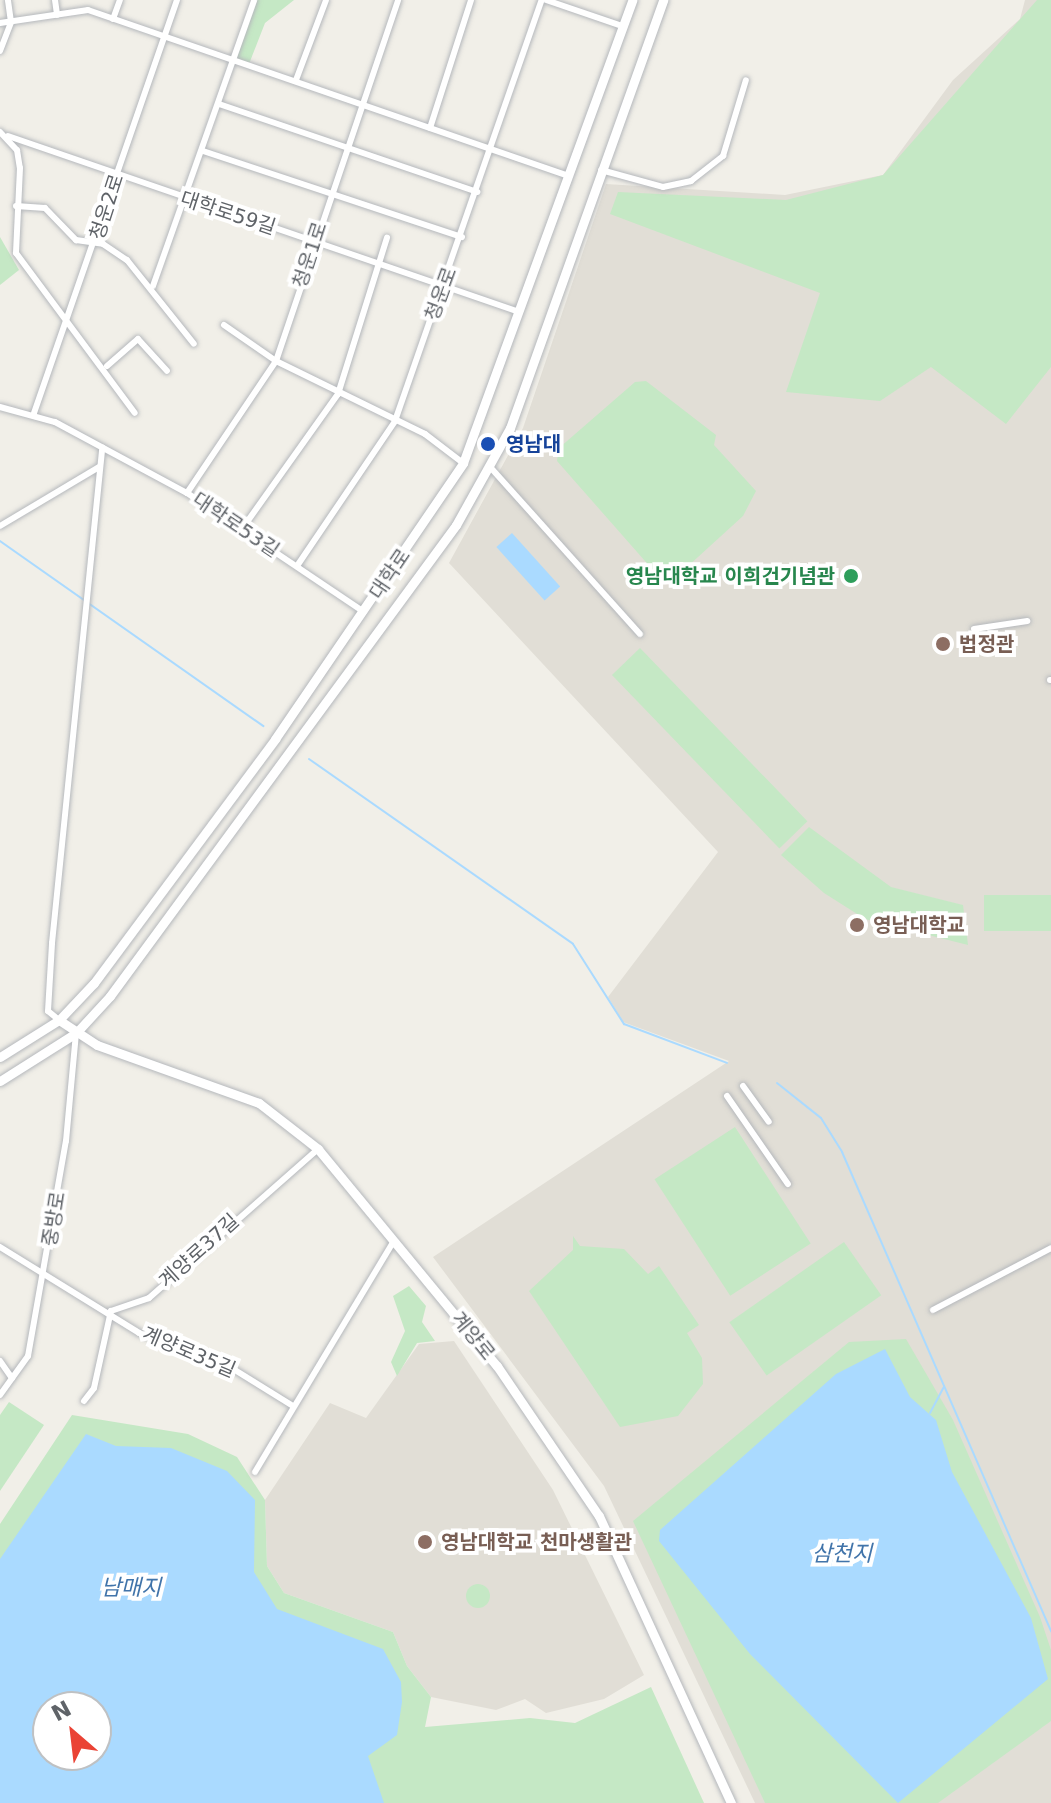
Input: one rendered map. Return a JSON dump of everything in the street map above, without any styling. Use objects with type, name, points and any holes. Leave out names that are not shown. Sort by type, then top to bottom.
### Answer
[{"type":"main road","name":"대학로","points":[[0,1057],[59,1020],[157,900],[364,612],[463,463],[521,313],[619,25],[632,0]]},
{"type":"main road","points":[[0,1081],[76,1033],[241,823],[491,468],[663,0]]},
{"type":"main road","name":"계양로","points":[[59,1020],[76,1033],[259,1103],[318,1149],[497,1366],[599,1516],[731,1803]]},
{"type":"street","points":[[0,51],[11,22],[8,0]]},
{"type":"street","points":[[55,0],[57,15]]},
{"type":"street","points":[[113,19],[120,0]]},
{"type":"street","name":"청운2로","points":[[34,413],[96,242],[177,0]]},
{"type":"street","points":[[153,286],[254,0]]},
{"type":"street","points":[[296,80],[326,0]]},
{"type":"street","name":"청운1로","points":[[187,493],[276,361],[398,0]]},
{"type":"street","points":[[430,128],[471,0]]},
{"type":"street","points":[[544,0],[619,25]]},
{"type":"street","name":"청운로","points":[[297,566],[395,421],[445,287],[544,0]]},
{"type":"street","points":[[0,23],[88,10],[569,176]]},
{"type":"street","points":[[601,170],[663,187],[691,181],[723,156],[746,80]]},
{"type":"street","points":[[219,104],[477,192]]},
{"type":"street","name":"대학로59길","points":[[0,132],[117,176],[521,313]]},
{"type":"street","points":[[8,136],[20,168],[16,253],[107,366],[135,413]]},
{"type":"street","points":[[203,151],[462,237]]},
{"type":"street","points":[[16,206],[45,208],[76,240],[96,242],[153,286],[194,344]]},
{"type":"street","points":[[242,529],[338,394],[387,238]]},
{"type":"street","points":[[224,325],[276,361],[395,421],[463,463]]},
{"type":"street","points":[[107,366],[138,339],[167,371]]},
{"type":"street","name":"대학로53길","points":[[0,407],[34,413],[187,493],[364,612]]},
{"type":"street","points":[[59,1020],[48,1011],[49,993],[83,605],[102,448]]},
{"type":"street","points":[[0,526],[99,467]]},
{"type":"street","points":[[491,468],[640,634]]},
{"type":"street","points":[[974,629],[1027,621]]},
{"type":"street","name":"중방로","points":[[0,1395],[28,1356],[45,1272],[76,1033]]},
{"type":"street","points":[[743,1086],[769,1122]]},
{"type":"street","points":[[727,1096],[788,1184]]},
{"type":"street","name":"계양로37길","points":[[111,1311],[149,1298],[318,1149]]},
{"type":"street","points":[[255,1472],[394,1241]]},
{"type":"street","points":[[933,1310],[1051,1248]]},
{"type":"street","name":"계양로35길","points":[[1,1252],[45,1272],[111,1311],[139,1333],[222,1362],[293,1406]]},
{"type":"street","points":[[84,1401],[94,1388],[111,1311]]},
{"type":"street","points":[[0,1361],[12,1378]]},
{"type":"shaded area","name":"영남대학교","points":[[1025,0],[1051,0],[1051,1803],[755,1803],[604,1486],[433,1257],[729,1061],[623,1022],[608,997],[718,852],[449,563],[523,428],[606,184],[785,195],[883,175],[953,80],[1020,19]]},
{"type":"shaded area","name":"영남대학교 천마생활관","points":[[454,1341],[553,1490],[644,1675],[604,1699],[546,1713],[525,1699],[496,1710],[431,1697],[407,1666],[393,1632],[284,1593],[267,1566],[265,1500],[330,1403],[366,1418],[419,1344]]},
{"type":"green space","points":[[254,0],[294,0],[265,23],[249,64],[235,59]]},
{"type":"green space","points":[[1037,0],[1051,0],[1051,367],[1006,424],[931,367],[880,401],[786,392],[820,293],[610,214],[618,192],[786,200],[883,175]]},
{"type":"green space","points":[[0,237],[19,270],[0,285]]},
{"type":"green space","points":[[646,381],[716,435],[714,445],[756,491],[743,516],[675,578],[652,569],[557,461],[559,448],[635,382]]},
{"type":"green space","points":[[640,648],[807,821],[779,848],[612,675]]},
{"type":"green space","points":[[809,827],[891,887],[963,905],[968,945],[865,919],[824,893],[781,855]]},
{"type":"green space","points":[[984,895],[1051,895],[1051,931],[984,931]]},
{"type":"green space","points":[[735,1127],[811,1244],[730,1296],[654,1179]]},
{"type":"green space","points":[[573,1236],[580,1246],[624,1249],[648,1274],[659,1266],[699,1325],[687,1333],[702,1358],[703,1384],[678,1416],[620,1427],[529,1291],[573,1250]]},
{"type":"green space","points":[[844,1242],[881,1295],[767,1376],[729,1322]]},
{"type":"green space","points":[[409,1286],[426,1306],[422,1322],[435,1341],[417,1343],[397,1376],[391,1362],[405,1331],[393,1296]]},
{"type":"green space","name":"삼천지","points":[[906,1339],[953,1420],[1040,1617],[1051,1650],[1051,1721],[938,1803],[765,1803],[633,1521],[849,1342]]},
{"type":"green space","points":[[9,1402],[44,1425],[0,1491],[0,1415]]},
{"type":"green space","name":"남매지","points":[[72,1415],[188,1434],[237,1457],[265,1500],[267,1566],[284,1593],[393,1632],[407,1666],[431,1697],[425,1727],[530,1718],[575,1723],[651,1687],[704,1803],[0,1803],[0,1524]]},
{"type":"green space","points":[[478,1584],[487,1587],[490,1596],[487,1605],[478,1608],[469,1605],[466,1596],[469,1587]]},
{"type":"water","points":[[512,533],[560,587],[545,601],[496,547]]},
{"type":"water","name":"삼천지","points":[[885,1349],[910,1397],[936,1420],[952,1472],[1031,1618],[1048,1679],[898,1803],[750,1654],[659,1541],[660,1530],[836,1374]]},
{"type":"water","name":"남매지","points":[[86,1434],[116,1446],[171,1448],[227,1471],[255,1500],[254,1572],[277,1609],[383,1649],[401,1682],[402,1702],[397,1735],[368,1756],[384,1803],[0,1803],[0,1559]]},
{"type":"waterway","points":[[0,541],[263,726]]},
{"type":"waterway","points":[[309,759],[573,944],[624,1024],[727,1063]]},
{"type":"waterway","points":[[777,1083],[821,1118],[842,1152],[1051,1631]]},
{"type":"waterway","points":[[930,1413],[944,1387]]},
{"type":"place","name":"영남대","points":[[488,444]]},
{"type":"place","name":"영남대학교 이희건기념관","points":[[851,576]]},
{"type":"place","name":"법정관","points":[[943,644]]},
{"type":"place","name":"영남대학교","points":[[857,925]]},
{"type":"place","name":"영남대학교 천마생활관","points":[[425,1542]]}]
